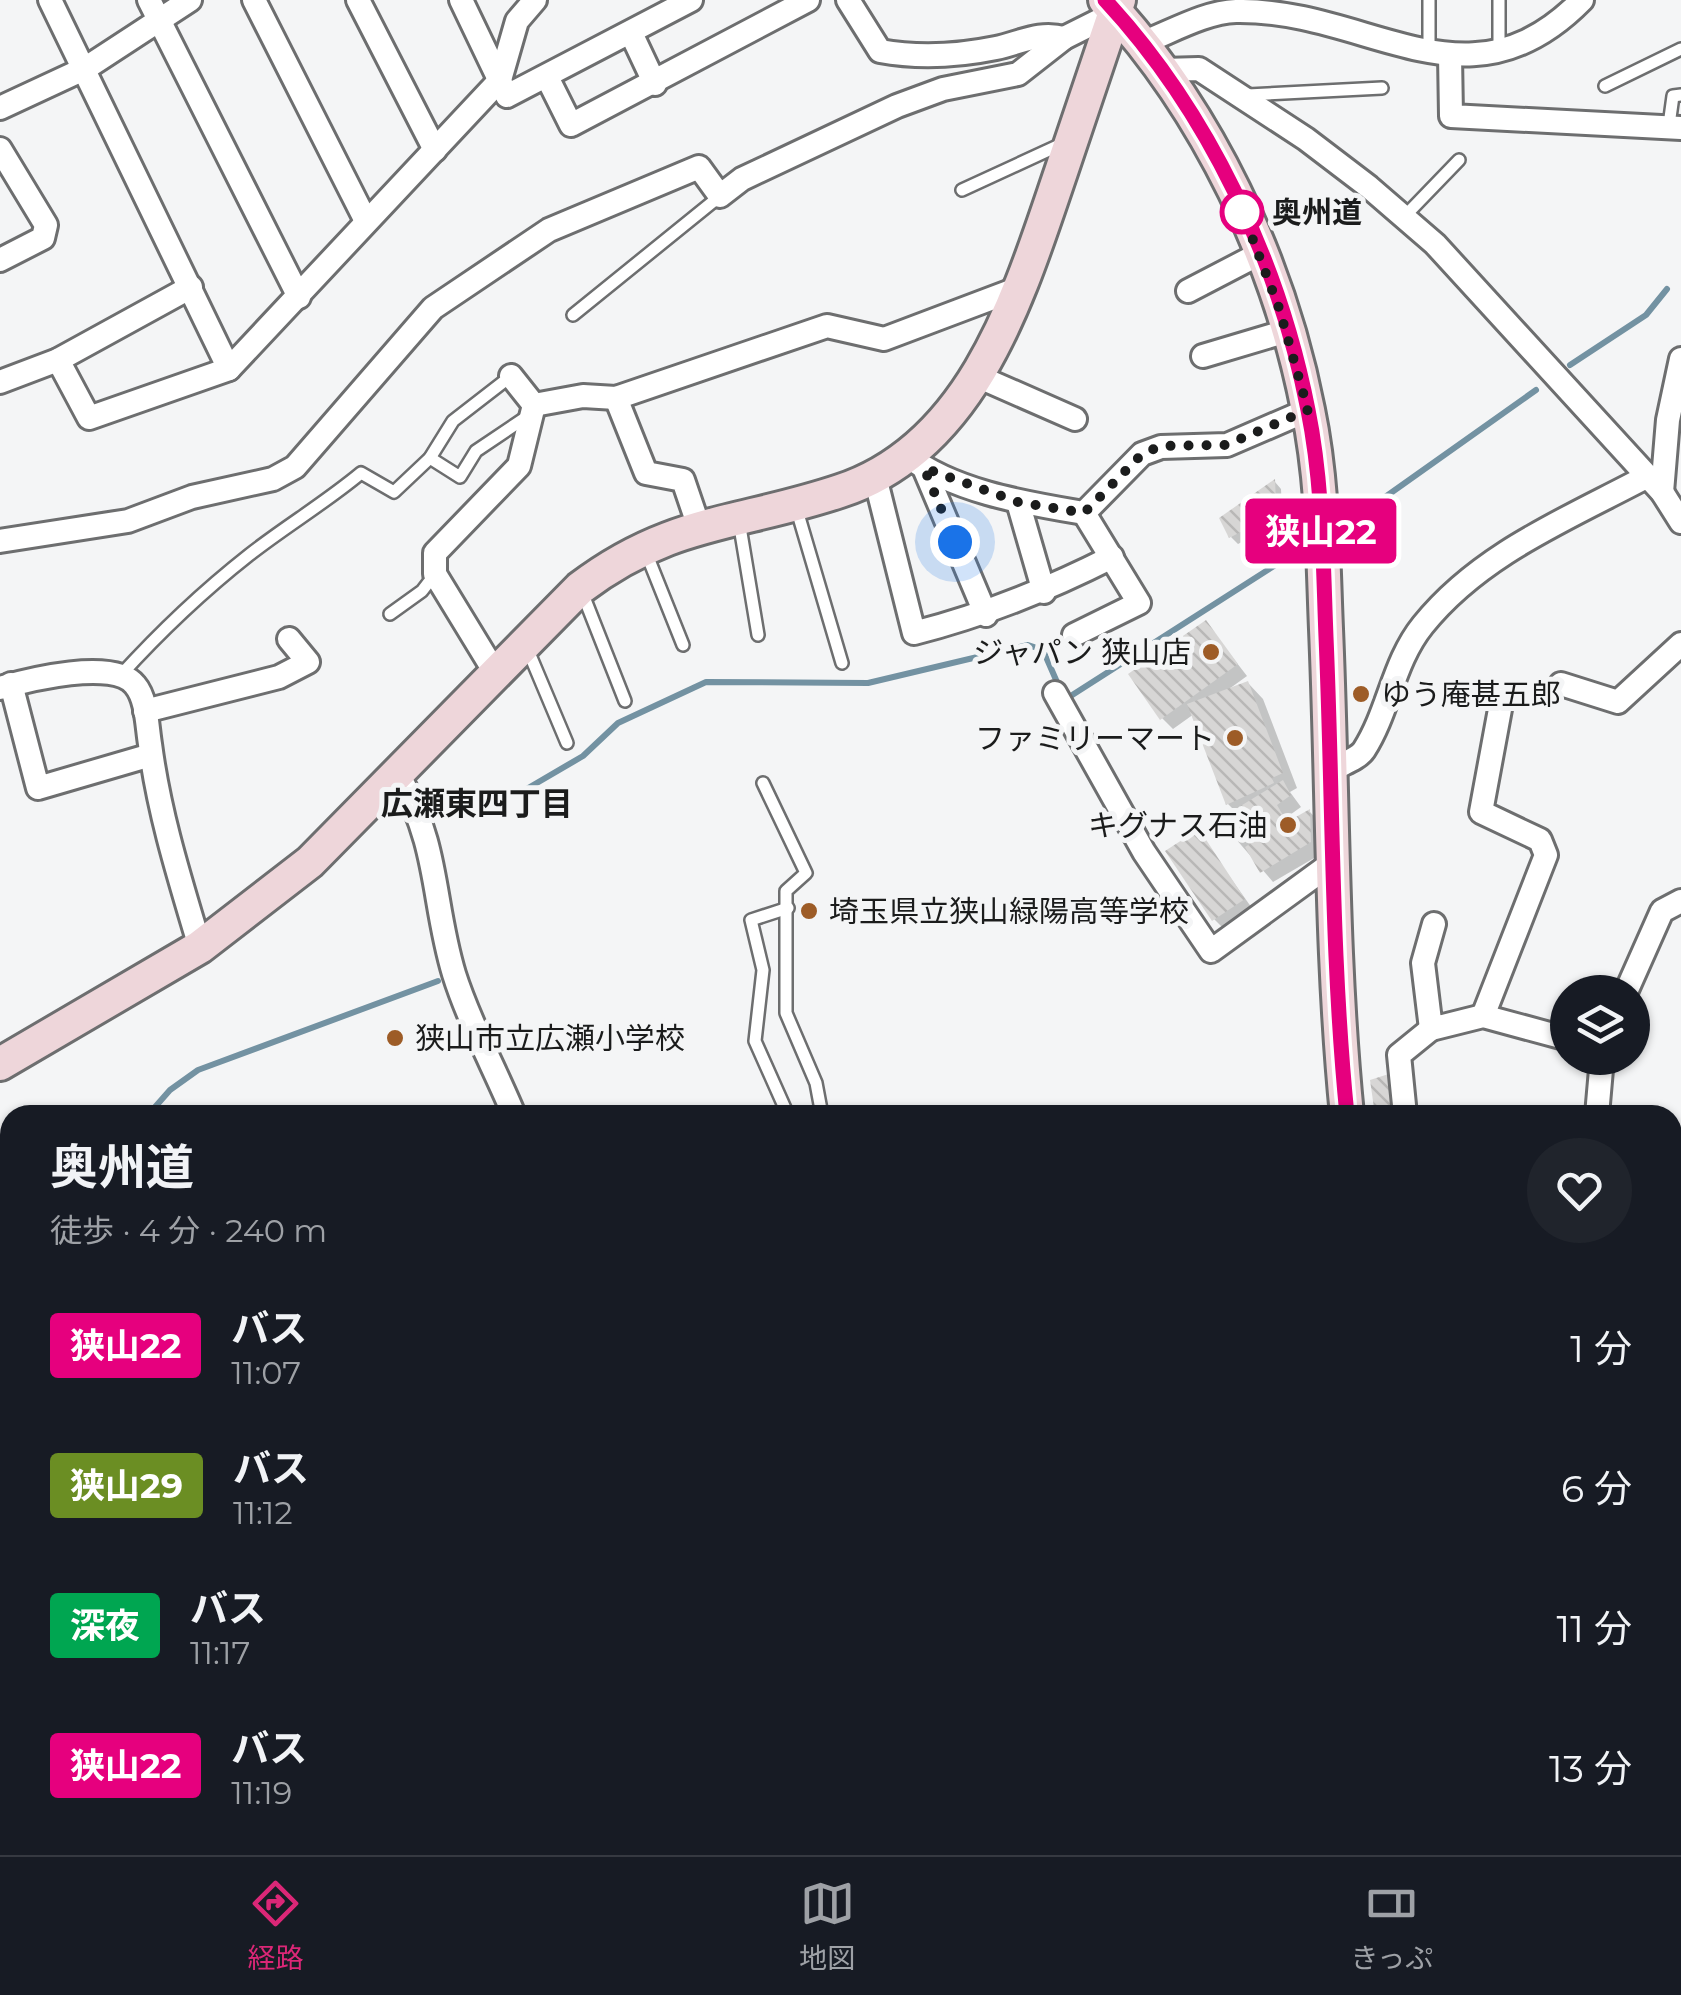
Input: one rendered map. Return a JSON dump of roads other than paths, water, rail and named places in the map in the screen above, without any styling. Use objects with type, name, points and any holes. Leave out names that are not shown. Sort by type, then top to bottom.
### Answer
[{"type":"street","points":[[50,0],[229,369]]},
{"type":"street","points":[[149,0],[299,296]]},
{"type":"street","points":[[0,108],[86,68],[161,23],[190,0]]},
{"type":"street","points":[[254,0],[366,220]]},
{"type":"street","points":[[358,0],[435,150]]},
{"type":"street","points":[[461,0],[507,96],[692,0]]},
{"type":"street","points":[[58,360],[90,418],[229,369],[500,80],[516,21],[535,0]]},
{"type":"street","points":[[547,77],[571,126],[808,0]]},
{"type":"street","points":[[1142,43],[1237,6],[1292,8],[1439,54],[1499,54],[1527,44],[1582,0]]},
{"type":"street","points":[[856,2],[880,51],[916,58],[996,48],[1048,33],[1064,38]]},
{"type":"street","points":[[0,541],[128,521],[192,497],[273,478],[295,468],[433,308],[548,230],[699,167],[720,196],[742,179],[897,106],[942,89],[1018,74],[1113,4]]},
{"type":"street","points":[[1113,4],[1163,70],[1221,166],[1260,253],[1308,410],[1319,500],[1347,1105]]},
{"type":"street","points":[[0,1064],[200,947],[310,862],[399,776],[580,588],[644,546],[699,526],[795,503],[915,462],[977,376],[1020,288],[1072,139],[1113,4]]},
{"type":"street","points":[[631,33],[655,84]]},
{"type":"street","points":[[1439,54],[1452,116],[1675,127]]},
{"type":"street","points":[[1163,70],[1199,69],[1244,96],[1306,138],[1404,217],[1434,244],[1654,484],[1681,522]]},
{"type":"street","points":[[0,150],[46,224],[43,238],[0,260]]},
{"type":"street","points":[[1188,290],[1260,253]]},
{"type":"street","points":[[0,382],[58,360],[191,287]]},
{"type":"street","points":[[533,409],[583,396],[616,398],[827,326],[884,338],[1020,288]]},
{"type":"street","points":[[1203,356],[1286,330]]},
{"type":"street","points":[[1654,484],[1681,359]]},
{"type":"street","points":[[496,674],[435,574],[435,553],[519,466],[533,409],[511,376]]},
{"type":"street","points":[[977,376],[1076,419]]},
{"type":"street","points":[[616,398],[646,473],[683,480],[699,526]]},
{"type":"street","points":[[1084,513],[1142,454],[1161,446],[1226,445],[1308,410]]},
{"type":"street","points":[[915,462],[1018,502],[1084,513],[1139,602],[1074,635]]},
{"type":"street","points":[[915,462],[986,615]]},
{"type":"street","points":[[874,477],[914,633],[986,615],[1044,592],[1112,556]]},
{"type":"street","points":[[1332,770],[1363,752],[1396,667],[1422,626],[1465,580],[1524,542],[1654,484]]},
{"type":"street","points":[[1018,502],[1044,592]]},
{"type":"street","points":[[145,710],[279,676],[308,662],[289,638]]},
{"type":"street","points":[[1561,684],[1618,702],[1681,644]]},
{"type":"street","points":[[151,755],[38,788],[6,686],[50,674],[120,676],[135,684],[145,710],[166,836],[200,947]]},
{"type":"street","points":[[1483,1016],[1546,855],[1540,840],[1481,812],[1504,693]]},
{"type":"street","points":[[1055,694],[1144,852],[1211,951],[1336,860]]},
{"type":"street","points":[[399,776],[420,812],[438,876],[454,974],[510,1105]]},
{"type":"street","points":[[1634,975],[1662,911],[1681,901]]},
{"type":"street","points":[[1431,1029],[1423,963],[1434,924]]},
{"type":"street","points":[[1404,1105],[1399,1055],[1431,1029],[1483,1016],[1550,1034]]},
{"type":"street","points":[[1598,1105],[1601,1075]]},
{"type":"lane","points":[[1429,0],[1439,54]]},
{"type":"lane","points":[[1499,0],[1499,54]]},
{"type":"lane","points":[[1605,86],[1681,49]]},
{"type":"lane","points":[[1244,96],[1382,88]]},
{"type":"lane","points":[[1675,127],[1673,96],[1681,95]]},
{"type":"lane","points":[[962,190],[1072,139]]},
{"type":"lane","points":[[1404,217],[1459,160]]},
{"type":"lane","points":[[573,316],[720,196]]},
{"type":"lane","points":[[120,676],[182,611],[251,553],[322,506],[361,473],[394,492],[430,458],[453,421],[511,376]]},
{"type":"lane","points":[[430,458],[460,477],[476,451],[533,409]]},
{"type":"lane","points":[[795,503],[842,663]]},
{"type":"lane","points":[[738,517],[758,634]]},
{"type":"lane","points":[[644,546],[683,645]]},
{"type":"lane","points":[[390,614],[422,591],[435,574]]},
{"type":"lane","points":[[580,588],[625,701]]},
{"type":"lane","points":[[525,644],[567,743]]},
{"type":"lane","points":[[763,783],[806,872],[786,891],[786,1013],[816,1083],[820,1105]]},
{"type":"lane","points":[[784,1105],[755,1041],[763,970],[751,920],[788,908]]},
{"type":"waterway","points":[[1570,365],[1646,315],[1667,289]]},
{"type":"waterway","points":[[1371,507],[1536,390]]},
{"type":"waterway","points":[[1066,699],[1288,557]]},
{"type":"waterway","points":[[432,809],[518,794],[583,756],[618,723],[706,682],[868,683],[1028,645],[1043,650],[1060,689]]},
{"type":"waterway","points":[[157,1105],[198,1070],[438,981]]},
{"type":"place","name":"奥州道","points":[[1242,212]]},
{"type":"place","name":"ジャパン 狭山店","points":[[1211,652]]},
{"type":"place","name":"ゆう庵甚五郎","points":[[1361,694]]},
{"type":"place","name":"ファミリーマート","points":[[1235,738]]},
{"type":"place","name":"キグナス石油","points":[[1288,825]]},
{"type":"place","name":"埼玉県立狭山緑陽高等学校","points":[[809,911]]},
{"type":"place","name":"狭山市立広瀬小学校","points":[[395,1038]]},
{"type":"district","name":"広瀬東四丁目","points":[[477,803]]}]
